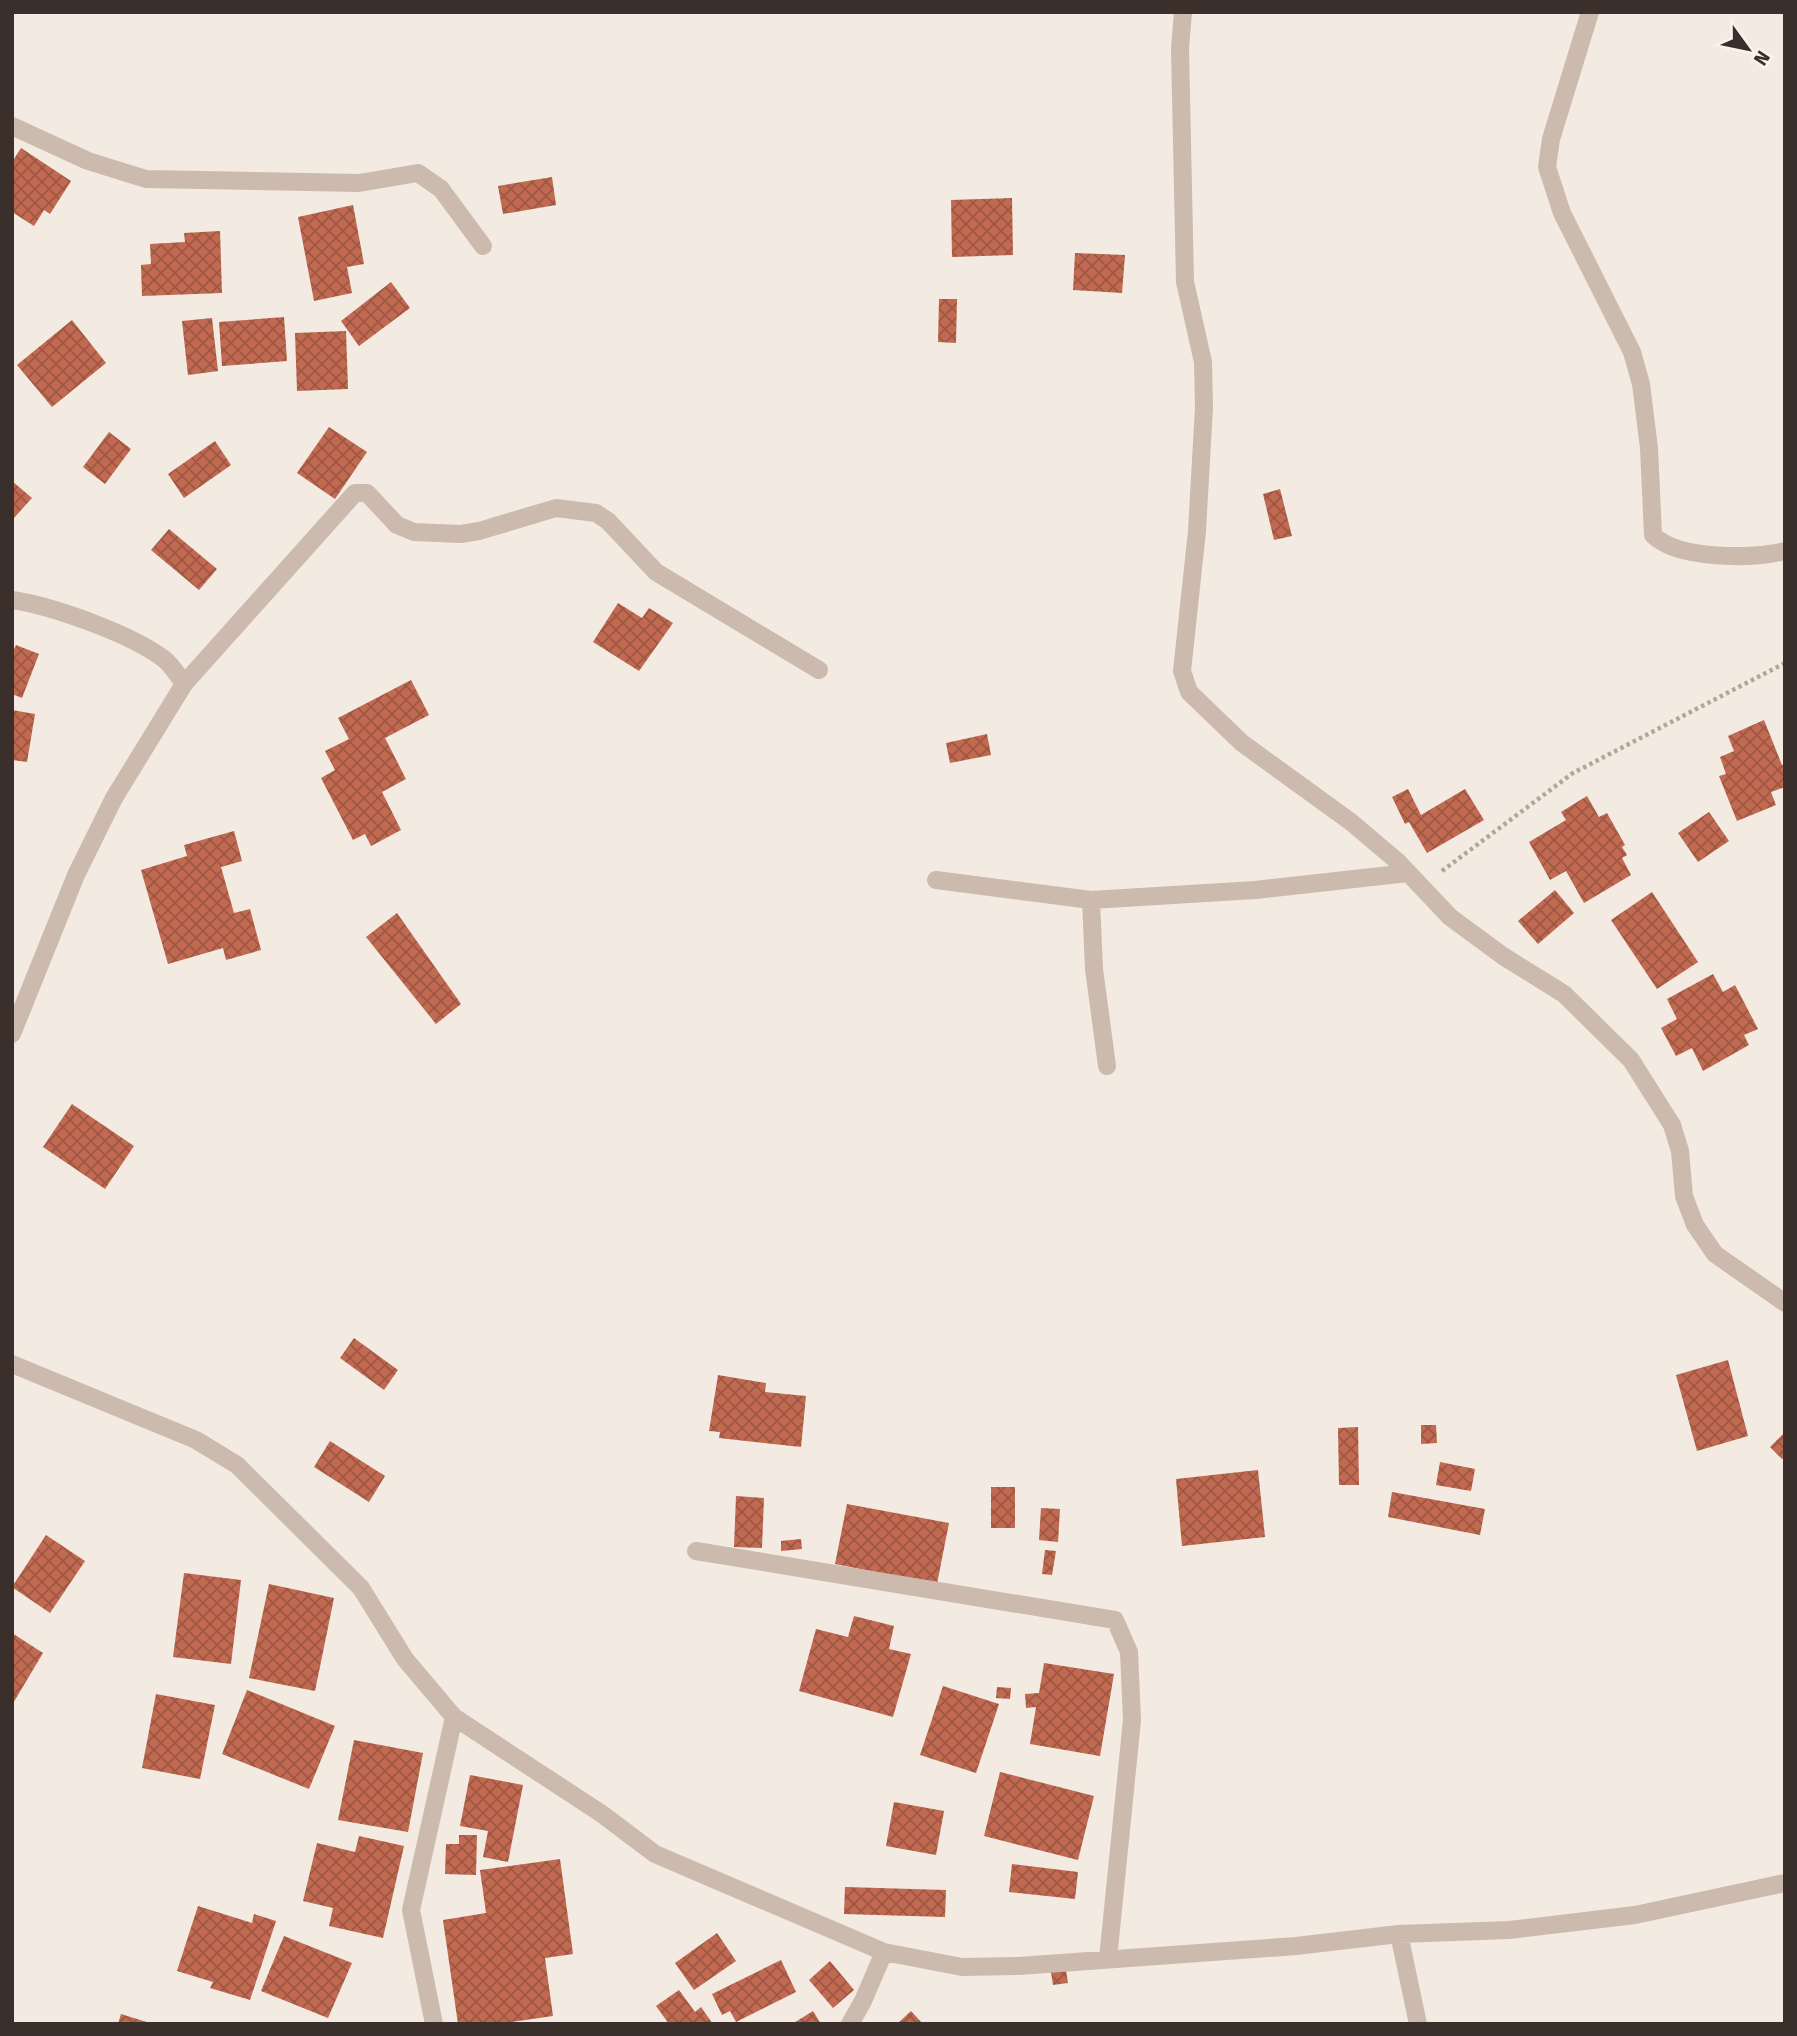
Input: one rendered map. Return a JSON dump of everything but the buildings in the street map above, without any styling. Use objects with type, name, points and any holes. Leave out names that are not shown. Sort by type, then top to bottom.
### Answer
[{"type":"street","points":[[1183,12],[1180,48],[1185,282],[1203,362],[1204,407],[1196,531],[1182,671],[1186,684],[1196,700],[1242,743],[1351,822],[1408,873],[1450,917],[1503,956],[1564,994],[1631,1060],[1672,1125],[1680,1151],[1685,1196],[1695,1224],[1716,1254],[1785,1303]]},
{"type":"street","points":[[1590,12],[1551,139],[1547,167],[1562,213],[1632,352],[1641,384],[1649,448],[1653,535],[1667,546],[1724,556],[1757,556],[1785,551]]},
{"type":"street","points":[[12,126],[88,161],[146,178],[359,183],[418,173],[441,189],[483,246]]},
{"type":"street","points":[[12,1034],[76,876],[114,798],[184,684],[351,495],[358,491],[367,492],[397,525],[414,532],[470,532],[556,508],[596,513],[608,521],[656,572],[819,670]]},
{"type":"street","points":[[12,600],[72,615],[145,647],[166,660],[184,684]]},
{"type":"street","points":[[936,880],[1091,901],[1255,890],[1408,873]]},
{"type":"street","points":[[1091,901],[1094,969],[1107,1066]]},
{"type":"street","points":[[12,1364],[195,1440],[237,1465],[360,1588],[405,1659],[454,1717],[603,1814],[655,1854],[884,1952],[962,1968],[1296,1946],[1399,1934],[1509,1930],[1635,1916],[1785,1884]]},
{"type":"street","points":[[696,1551],[1115,1620],[1129,1652],[1132,1720],[1108,1959]]},
{"type":"street","points":[[434,2024],[411,1910],[454,1717]]},
{"type":"street","points":[[1399,1934],[1418,2024]]},
{"type":"street","points":[[849,2024],[863,2001],[884,1952]]},
{"type":"path","points":[[1422,887],[1573,773],[1785,663]]}]
